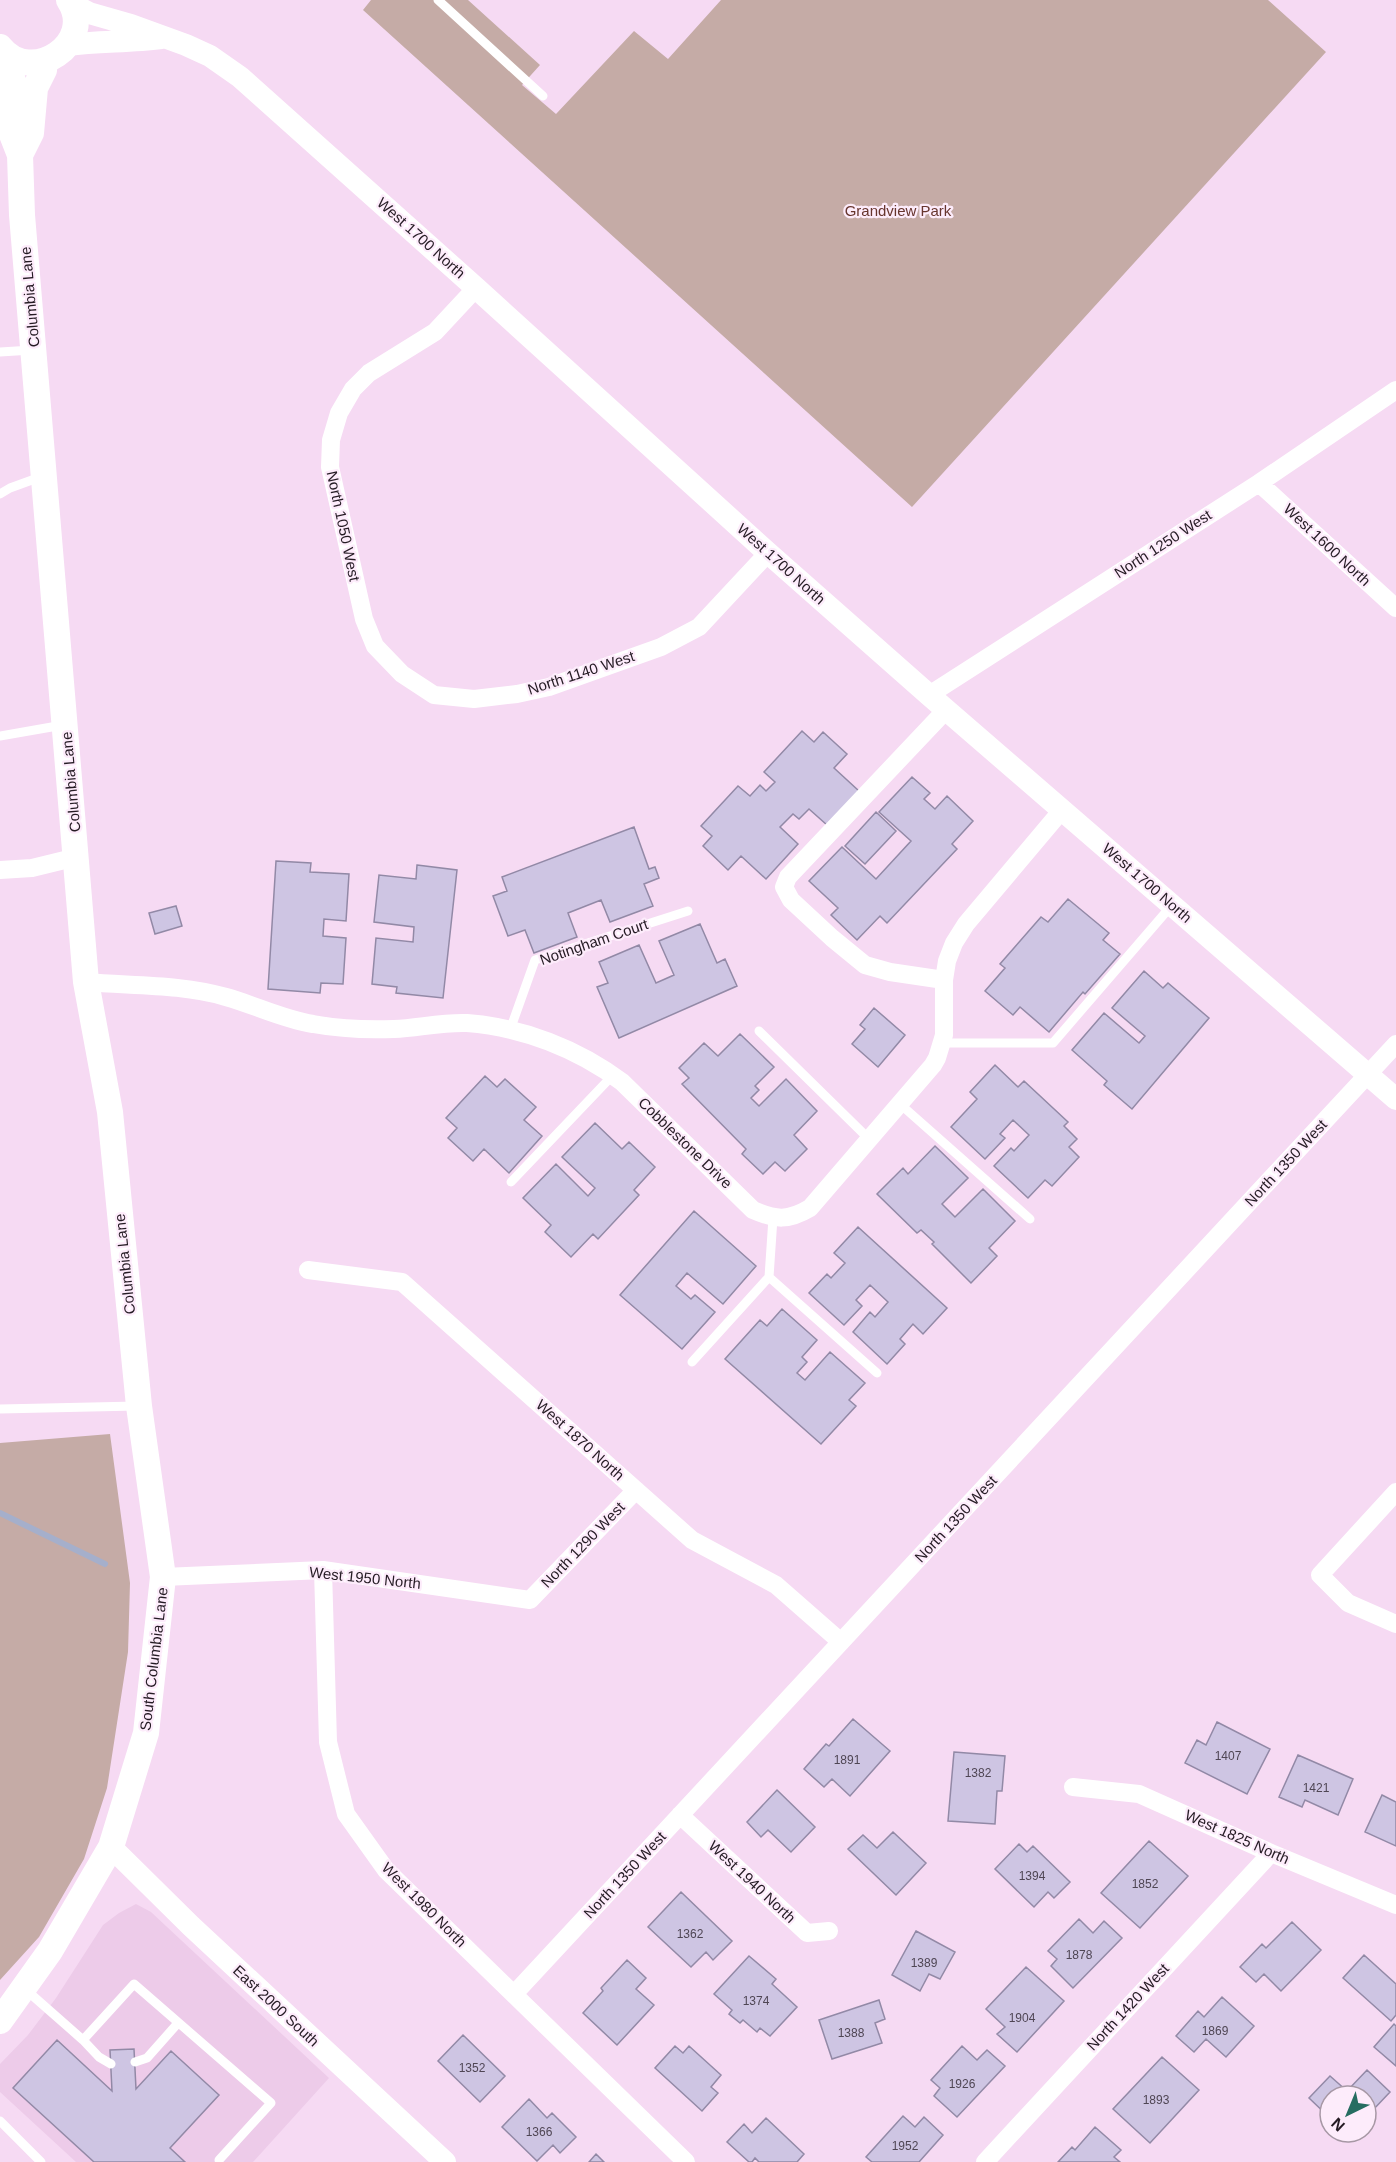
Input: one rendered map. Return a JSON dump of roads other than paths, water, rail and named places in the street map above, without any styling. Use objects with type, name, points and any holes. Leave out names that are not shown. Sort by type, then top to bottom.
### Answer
[{"type":"main road","points":[[2,49],[16,60],[30,63],[45,61],[57,55],[68,45],[74,32],[75,18],[71,2]]},
{"type":"main road","name":"Columbia Lane","points":[[2,49],[13,81],[11,132],[20,155],[22,214],[86,982],[110,1112],[139,1406]]},
{"type":"main road","name":"Columbia Lane","points":[[20,155],[31,133],[35,88],[44,70],[45,61]]},
{"type":"main road","name":"South Columbia Lane","points":[[0,2020],[50,1951],[111,1847],[146,1733],[163,1577],[139,1406]]},
{"type":"street","name":"West 1700 North","points":[[71,2],[89,13],[186,45],[210,56],[240,77],[768,554],[1396,1100]]},
{"type":"street","name":"West 1700 North","points":[[68,45],[99,41],[132,42],[163,37]]},
{"type":"street","name":"North 1050 West","points":[[375,646],[363,619],[330,467],[331,440],[339,413],[353,388],[369,373],[435,332],[476,288]]},
{"type":"street","name":"North 1250 West","points":[[944,980],[890,972],[865,965],[831,938],[791,900],[784,887],[788,877],[938,703],[1396,390]]},
{"type":"street","name":"West 1600 North","points":[[1259,483],[1396,608]]},
{"type":"street","name":"North 1140 West","points":[[375,646],[402,674],[434,695],[474,699],[517,694],[549,687],[661,646],[699,627],[768,554]]},
{"type":"street","points":[[773,1218],[789,1218],[810,1208],[933,1065],[942,1042],[945,1017],[944,980],[947,961],[954,943],[966,924],[1062,810]]},
{"type":"street","points":[[0,870],[32,868],[77,857]]},
{"type":"street","name":"Cobblestone Drive","points":[[86,982],[197,991],[226,997],[278,1016],[312,1024],[355,1029],[396,1029],[466,1023],[510,1030],[540,1038],[574,1053],[613,1075],[753,1210],[773,1218]]},
{"type":"street","name":"North 1350 West","points":[[515,1993],[1396,1044]]},
{"type":"street","name":"West 1870 North","points":[[308,1270],[402,1282],[692,1540],[776,1585],[841,1642]]},
{"type":"street","name":"North 1290 West","points":[[530,1600],[636,1490]]},
{"type":"street","points":[[1396,1492],[1320,1575],[1348,1603],[1396,1624]]},
{"type":"street","name":"West 1950 North","points":[[163,1577],[323,1570],[530,1600]]},
{"type":"street","name":"West 1980 North","points":[[323,1570],[327,1742],[346,1814],[386,1869],[686,2162]]},
{"type":"street","name":"West 1825 North","points":[[1073,1788],[1139,1794],[1271,1853],[1396,1905]]},
{"type":"street","name":"West 1940 North","points":[[680,1815],[807,1933],[829,1931]]},
{"type":"street","name":"East 2000 South","points":[[111,1847],[191,1926],[445,2162]]},
{"type":"street","name":"North 1420 West","points":[[986,2162],[1271,1853]]},
{"type":"lane","points":[[438,0],[543,96]]},
{"type":"lane","points":[[0,352],[34,350]]},
{"type":"lane","points":[[0,494],[45,475]]},
{"type":"lane","points":[[0,736],[66,724]]},
{"type":"lane","points":[[942,1042],[1053,1043],[1172,905]]},
{"type":"lane","name":"Notingham Court","points":[[510,1030],[535,960],[688,910]]},
{"type":"lane","points":[[759,1031],[869,1139]]},
{"type":"lane","points":[[511,1182],[613,1075]]},
{"type":"lane","points":[[900,1104],[1030,1219]]},
{"type":"lane","points":[[692,1362],[769,1277],[773,1218]]},
{"type":"lane","points":[[769,1277],[877,1373]]},
{"type":"lane","points":[[0,1409],[139,1406]]},
{"type":"lane","points":[[83,2040],[134,1984],[271,2103],[219,2160]]},
{"type":"lane","points":[[24,1988],[99,2057],[111,2064]]},
{"type":"lane","points":[[135,2062],[147,2058],[178,2023]]},
{"type":"lane","points":[[0,2121],[41,2162]]},
{"type":"waterway","points":[[0,1513],[105,1564]]},
{"type":"park label","name":"Grandview Park","points":[[898,211]]}]
